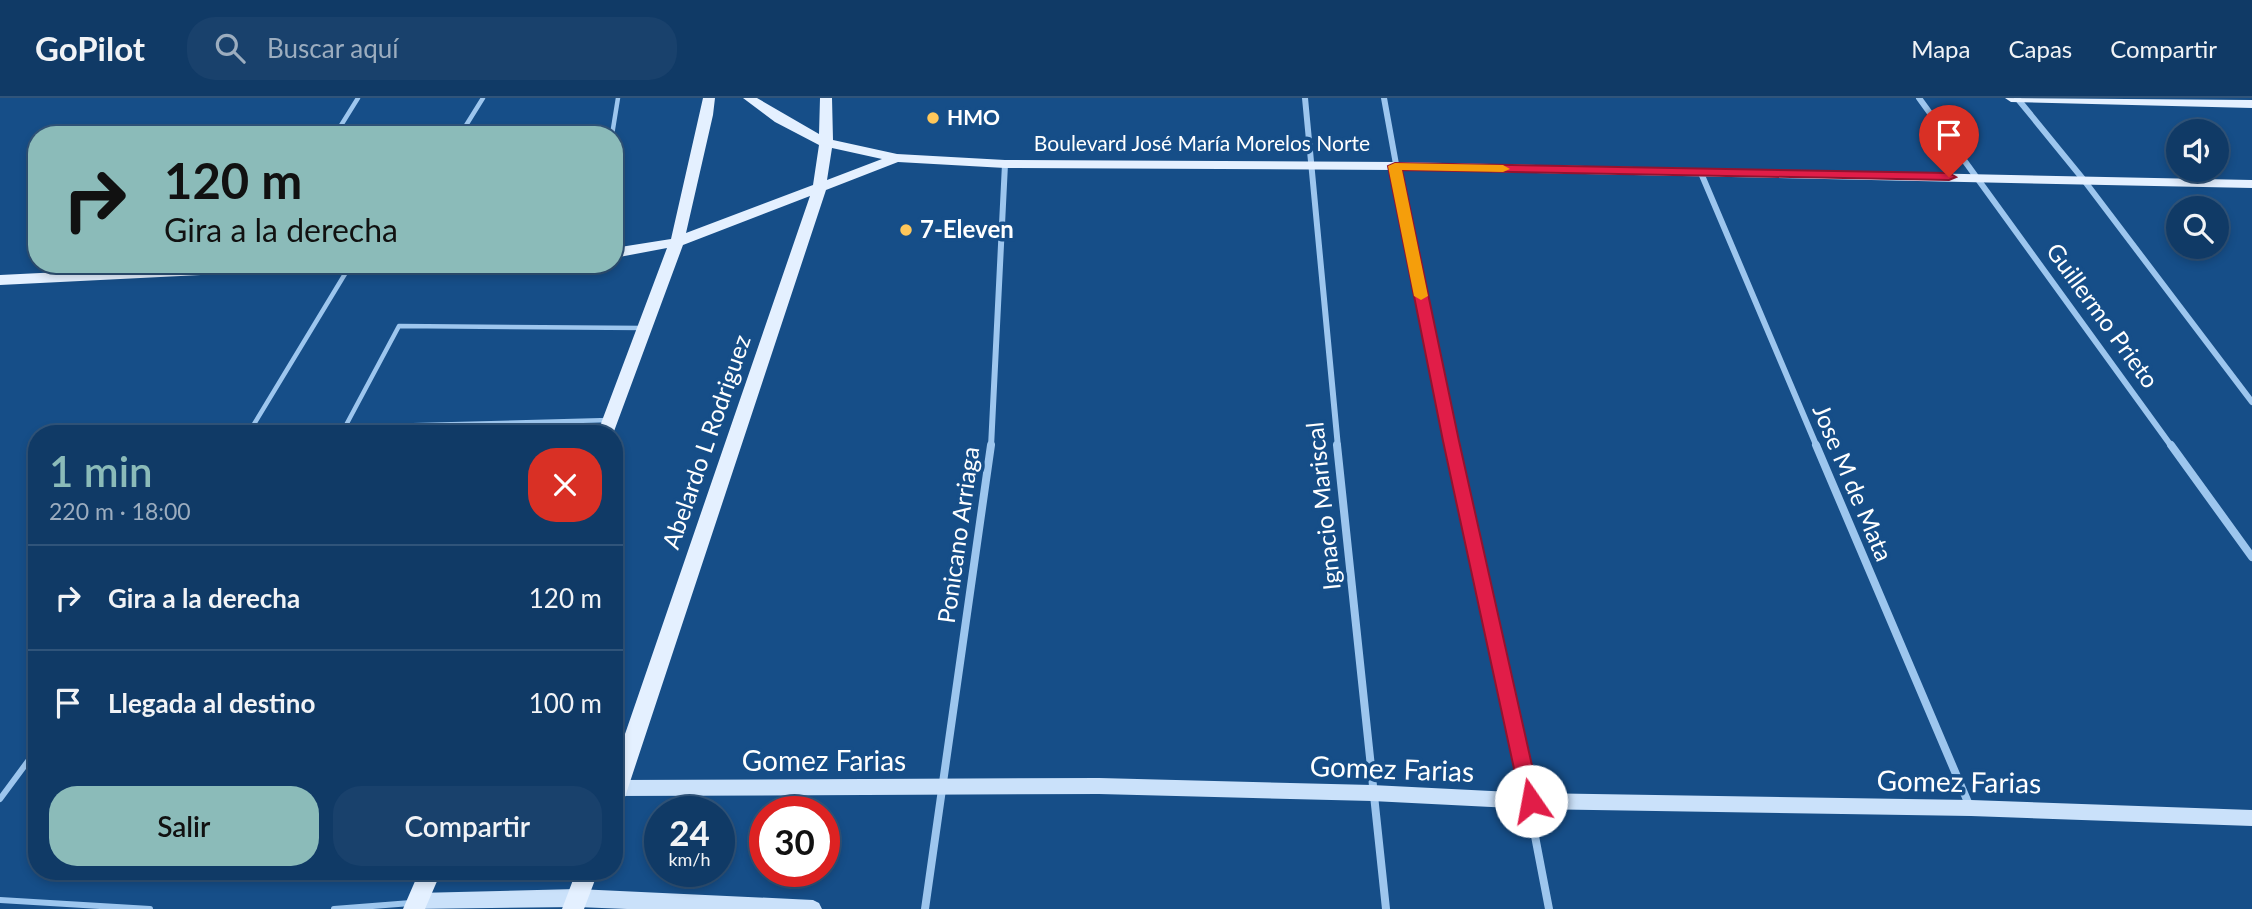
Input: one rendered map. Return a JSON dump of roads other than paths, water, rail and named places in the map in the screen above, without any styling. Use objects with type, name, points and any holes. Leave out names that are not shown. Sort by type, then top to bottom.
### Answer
[{"type":"main road","points":[[609,425],[677,242],[709,98]]},
{"type":"main road","name":"Boulevard José María Morelos Norte","points":[[749,98],[780,119],[826,143],[897,158],[1004,164],[1395,166],[2252,184]]},
{"type":"main road","name":"Abelardo L Rodriguez","points":[[623,767],[819,190],[826,143],[827,98]]},
{"type":"main road","points":[[2014,98],[2252,104]]},
{"type":"main road","points":[[623,251],[677,242],[897,158]]},
{"type":"main road","points":[[0,280],[142,273]]},
{"type":"main road","points":[[416,906],[427,880]]},
{"type":"main road","points":[[575,903],[584,880]]},
{"type":"street","name":"Ignacio Mariscal","points":[[1305,98],[1385,909]]},
{"type":"street","points":[[1384,98],[1395,166],[1454,454],[1531,801],[1549,909]]},
{"type":"street","name":"Guillermo Prieto","points":[[1919,98],[2252,557]]},
{"type":"street","points":[[2014,98],[2083,179],[2252,402]]},
{"type":"street","name":"Ponicano Arriaga","points":[[925,909],[992,439],[1004,164]]},
{"type":"street","name":"Jose M de Mata","points":[[1701,173],[1971,808]]},
{"type":"street","name":"Gomez Farias","points":[[623,791],[1099,786],[1372,793],[1531,801],[1971,808],[2252,818]]},
{"type":"street","points":[[416,906],[575,903],[813,909]]},
{"type":"lane","points":[[341,126],[358,98]]},
{"type":"lane","points":[[466,126],[483,98]]},
{"type":"lane","points":[[613,126],[618,98]]},
{"type":"lane","points":[[253,425],[346,273]]},
{"type":"lane","points":[[346,425],[398,326],[646,328]]},
{"type":"lane","points":[[0,799],[28,760]]},
{"type":"lane","points":[[0,900],[150,909]]},
{"type":"lane","points":[[334,909],[416,906]]},
{"type":"place","name":"HMO","points":[[933,118]]},
{"type":"place","name":"7-Eleven","points":[[906,230]]}]
